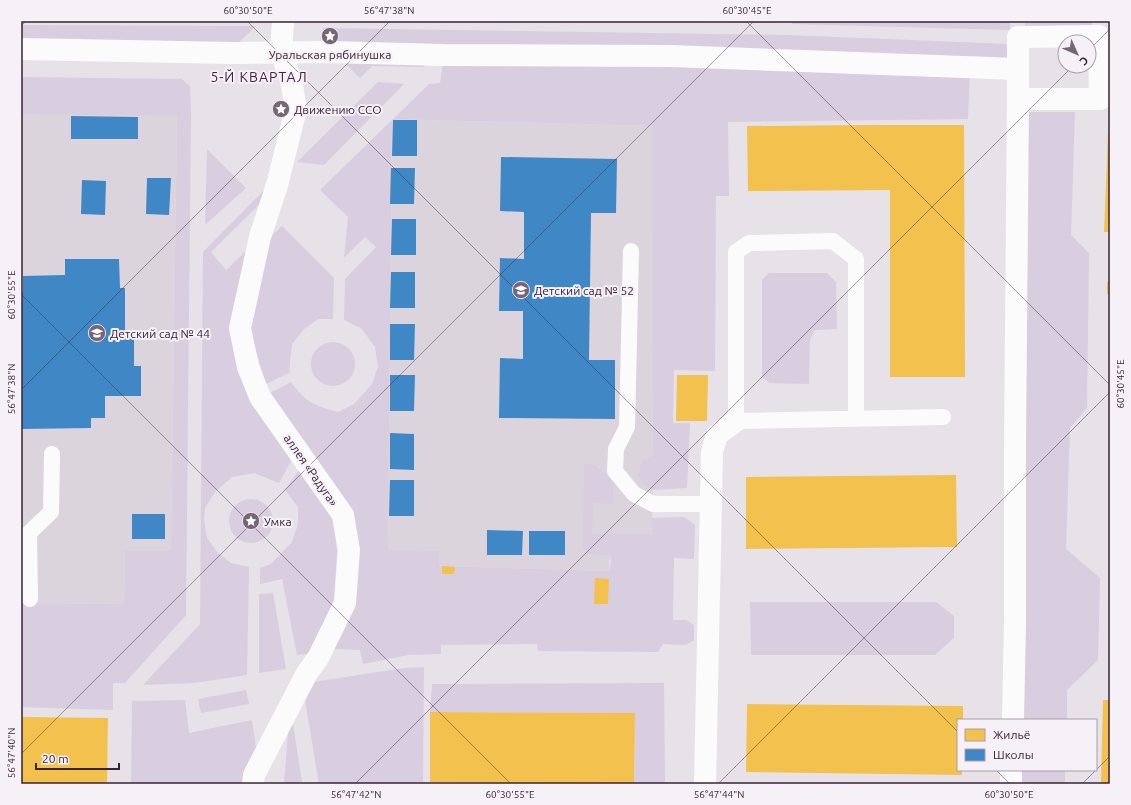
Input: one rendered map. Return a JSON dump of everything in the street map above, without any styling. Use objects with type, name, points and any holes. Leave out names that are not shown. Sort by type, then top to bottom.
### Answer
[{"type":"street","points":[[281,52],[283,21]]},
{"type":"street","points":[[1013,719],[1015,622],[1018,29],[1104,36],[1100,99],[1018,99]]},
{"type":"street","points":[[21,49],[234,53],[281,52],[708,57],[1017,69]]},
{"type":"street","name":"аллея «Радуга»","points":[[253,784],[254,775],[307,674],[318,658],[346,603],[349,550],[343,515],[260,397],[248,366],[240,328],[260,237],[277,184],[296,109],[291,80],[281,52]]},
{"type":"street","points":[[705,784],[712,452],[717,435],[736,421]]},
{"type":"street","points":[[1011,771],[1011,784]]},
{"type":"lane","points":[[856,419],[856,259],[833,241],[749,243],[736,252],[736,421],[943,418]]},
{"type":"lane","points":[[631,251],[627,427],[616,449],[615,471],[634,494],[653,504],[710,504]]},
{"type":"lane","points":[[30,599],[25,533],[51,512],[52,454]]},
{"type":"shaded area","points":[[613,21],[776,21],[775,23]]},
{"type":"shaded area","points":[[793,21],[1010,21],[1010,30],[792,24]]},
{"type":"shaded area","points":[[1025,21],[1092,21],[1092,27],[1025,29]]},
{"type":"shaded area","points":[[21,25],[256,26],[237,44],[21,44]]},
{"type":"shaded area","points":[[323,28],[788,35],[1009,44],[1009,61],[322,44]]},
{"type":"shaded area","points":[[339,58],[430,61],[423,67],[372,66],[360,78]]},
{"type":"shaded area","points":[[443,63],[970,71],[968,119],[728,122],[729,196],[716,196],[715,371],[674,370],[673,423],[690,423],[687,488],[653,490],[643,484],[638,475],[642,461],[653,455],[652,126],[393,119],[429,84],[440,83]]},
{"type":"shaded area","points":[[21,77],[182,79],[190,86],[191,115],[186,615],[125,683],[113,683],[113,710],[21,707],[21,603],[124,604],[125,551],[171,551],[177,116],[21,114]]},
{"type":"shaded area","points":[[378,82],[404,84],[324,165],[297,162]]},
{"type":"shaded area","points":[[1024,112],[1075,112],[1071,235],[1089,253],[1087,408],[1070,428],[1066,549],[1100,578],[1098,660],[1067,690],[1067,719],[1020,719]]},
{"type":"shaded area","name":"Детский сад № 44","points":[[21,113],[177,115],[171,552],[125,551],[124,604],[21,603]]},
{"type":"shaded area","name":"Детский сад № 52","points":[[392,119],[653,126],[653,490],[651,555],[612,555],[609,562],[610,571],[439,566],[388,551]]},
{"type":"shaded area","points":[[392,120],[388,550],[438,551],[439,566],[610,571],[611,555],[588,554],[583,548],[584,464],[595,465],[613,482],[613,504],[593,503],[592,534],[652,534],[652,518],[684,517],[695,525],[694,559],[674,558],[673,620],[686,620],[694,625],[694,640],[686,645],[663,644],[658,652],[538,651],[537,644],[441,645],[441,654],[408,655],[363,664],[360,650],[332,649],[357,561],[270,393],[291,382],[306,399],[316,405],[338,412],[354,404],[372,384],[378,367],[375,347],[361,328],[344,320],[345,279],[376,247],[365,237],[344,258],[348,217],[320,190]]},
{"type":"shaded area","points":[[207,149],[246,188],[205,225]]},
{"type":"shaded area","points":[[271,183],[267,197],[211,252],[226,270],[247,250],[233,328],[294,456],[279,483],[254,473],[232,477],[215,492],[205,508],[204,520],[207,538],[217,552],[231,563],[249,567],[247,675],[194,683],[143,685],[200,624],[203,252]]},
{"type":"shaded area","points":[[282,226],[334,278],[333,319],[318,319],[304,329],[292,344],[289,373],[266,384],[250,330],[263,244]]},
{"type":"shaded area","points":[[769,273],[827,273],[836,282],[837,329],[815,330],[810,339],[809,384],[770,383],[762,377],[762,280]]},
{"type":"shaded area","points":[[333,342],[345,346],[351,352],[355,364],[351,376],[345,382],[333,386],[321,382],[315,376],[311,364],[315,352],[321,346]]},
{"type":"shaded area","points":[[301,467],[332,516],[337,550],[334,599],[323,631],[314,653],[297,655],[282,579],[260,584],[260,568],[271,564],[292,542],[298,524],[298,507],[285,490]]},
{"type":"shaded area","points":[[251,499],[263,503],[269,509],[273,521],[269,533],[263,539],[251,543],[239,539],[233,533],[229,521],[233,509],[239,503]]},
{"type":"shaded area","points":[[273,593],[286,669],[259,673],[259,594]]},
{"type":"shaded area","points":[[750,602],[936,602],[954,616],[954,638],[935,655],[751,655]]},
{"type":"shaded area","points":[[424,667],[423,784],[319,784],[304,694],[313,682],[404,668]]},
{"type":"shaded area","points":[[664,683],[665,783],[634,783],[635,713],[430,712],[432,684]]},
{"type":"shaded area","points":[[246,690],[249,704],[201,713],[198,699]]},
{"type":"shaded area","points":[[185,700],[189,733],[252,720],[257,753],[245,784],[131,784],[132,701]]},
{"type":"shaded area","points":[[292,718],[302,782],[284,784],[289,720]]},
{"type":"shaded area","points":[[1020,771],[1065,771],[1065,784],[1020,784]]},
{"type":"building: Жильё","points":[[964,125],[965,377],[890,377],[890,190],[748,191],[747,126]]},
{"type":"building: Жильё","points":[[1108,134],[1110,134],[1110,232],[1104,232]]},
{"type":"building: Жильё","points":[[1107,282],[1110,282],[1110,294],[1107,294]]},
{"type":"building: Жильё","points":[[677,375],[708,375],[707,421],[676,421]]},
{"type":"building: Жильё","points":[[956,475],[957,547],[746,549],[746,477]]},
{"type":"building: Жильё","points":[[442,566],[455,567],[454,574],[442,574]]},
{"type":"building: Жильё","points":[[595,578],[609,579],[608,604],[594,604]]},
{"type":"building: Жильё","points":[[1103,700],[1110,700],[1110,784],[1101,784]]},
{"type":"building: Жильё","points":[[747,704],[963,706],[963,719],[957,719],[957,771],[962,771],[962,775],[746,772]]},
{"type":"building: Жильё","points":[[430,712],[635,713],[634,783],[430,782]]},
{"type":"building: Жильё","points":[[21,717],[108,718],[107,784],[21,784]]},
{"type":"building: Школы","points":[[71,116],[138,117],[138,139],[71,139]]},
{"type":"building: Школы","points":[[393,120],[417,120],[417,156],[392,156]]},
{"type":"building: Школы","points":[[501,157],[617,159],[616,213],[591,213],[589,360],[615,360],[615,419],[499,418],[500,358],[523,359],[523,311],[499,311],[500,258],[524,259],[524,212],[500,211]]},
{"type":"building: Школы","points":[[391,168],[415,168],[414,204],[390,204]]},
{"type":"building: Школы","points":[[147,178],[171,178],[169,215],[146,214]]},
{"type":"building: Школы","points":[[82,180],[106,181],[105,215],[81,214]]},
{"type":"building: Школы","points":[[392,219],[416,219],[416,255],[391,255]]},
{"type":"building: Школы","points":[[65,259],[119,259],[120,288],[125,288],[125,336],[134,336],[134,366],[141,366],[141,396],[105,396],[105,418],[91,418],[91,428],[21,429],[21,292],[23,292],[23,276],[65,275]]},
{"type":"building: Школы","points":[[391,272],[415,272],[415,308],[390,308]]},
{"type":"building: Школы","points":[[390,324],[415,324],[414,360],[390,360]]},
{"type":"building: Школы","points":[[390,375],[415,375],[414,411],[390,411]]},
{"type":"building: Школы","points":[[390,433],[414,434],[414,470],[390,469]]},
{"type":"building: Школы","points":[[390,480],[414,480],[414,516],[389,516]]},
{"type":"building: Школы","points":[[132,514],[165,514],[165,539],[132,539]]},
{"type":"building: Школы","points":[[487,530],[523,531],[522,555],[487,555]]},
{"type":"building: Школы","points":[[529,531],[565,531],[565,555],[529,555]]},
{"type":"place","name":"Уральская рябинушка","points":[[330,36]]},
{"type":"place","name":"Движению ССО","points":[[281,109]]},
{"type":"place","name":"Детский сад № 52","points":[[521,290]]},
{"type":"place","name":"Детский сад № 44","points":[[97,333]]},
{"type":"place","name":"Умка","points":[[251,521]]},
{"type":"district","name":"5-Й КВАРТАЛ","points":[[259,77]]}]
